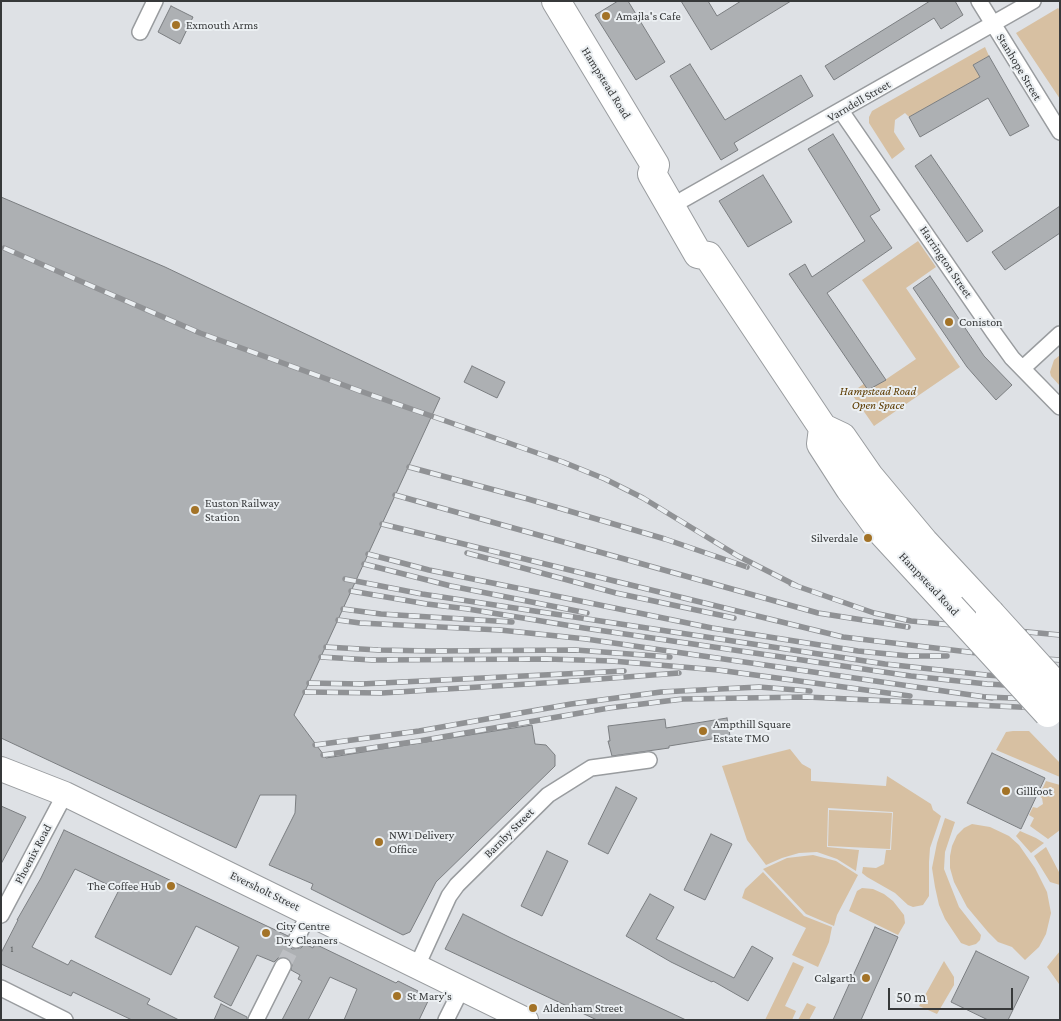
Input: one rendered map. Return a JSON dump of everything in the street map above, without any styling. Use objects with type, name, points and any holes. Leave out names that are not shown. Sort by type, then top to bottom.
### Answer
[{"type":"highway","name":"Hampstead Road","points":[[556,1],[655,165],[664,167],[684,199],[710,247],[708,256]]},
{"type":"highway","name":"Hampstead Road","points":[[655,165],[652,174],[698,254],[708,256],[822,428],[842,437],[870,476],[924,542],[990,613],[1056,710]]},
{"type":"highway","name":"Hampstead Road","points":[[822,428],[821,444],[850,489],[880,530],[951,607],[1056,710]]},
{"type":"main road","name":"Eversholt Street","points":[[1,769],[65,794],[526,1020]]},
{"type":"street","points":[[142,29],[155,1]]},
{"type":"street","name":"Stanhope Street","points":[[979,1],[1060,132]]},
{"type":"street","name":"Varndell Street","points":[[684,199],[1033,1]]},
{"type":"street","name":"Harrington Street","points":[[841,111],[1012,358],[1060,407]]},
{"type":"street","points":[[1023,368],[1060,334]]},
{"type":"street","name":"Barnby Street","points":[[417,966],[449,896],[457,884],[548,794],[591,768],[649,760]]},
{"type":"street","name":"Phoenix Road","points":[[1,915],[65,794]]},
{"type":"street","points":[[296,940],[309,913]]},
{"type":"street","points":[[256,1020],[283,966]]},
{"type":"street","points":[[1,988],[65,1020]]},
{"type":"street","points":[[446,1020],[462,988]]},
{"type":"green space","points":[[1058,8],[1060,10],[1060,99],[1016,33]]},
{"type":"green space","points":[[985,47],[989,56],[973,65],[982,80],[972,82],[909,117],[905,113],[895,120],[894,132],[905,149],[892,159],[869,123],[872,111]]},
{"type":"green space","name":"Hampstead Road Open Space","points":[[918,241],[936,267],[906,288],[960,367],[874,426],[851,393],[879,373],[885,380],[916,359],[862,280]]},
{"type":"green space","points":[[1060,355],[1060,386],[1051,376],[1050,372],[1054,360]]},
{"type":"green space","points":[[1029,731],[1060,763],[1060,777],[996,750],[1006,732]]},
{"type":"green space","points":[[790,749],[802,764],[811,769],[811,781],[886,786],[887,776],[931,804],[933,810],[941,816],[930,848],[929,896],[923,905],[913,907],[908,905],[895,893],[862,873],[863,867],[876,868],[884,864],[886,850],[891,850],[893,812],[828,808],[827,847],[859,850],[856,871],[837,859],[817,852],[799,853],[766,865],[747,840],[722,766]]},
{"type":"green space","points":[[1046,781],[1060,785],[1060,830],[1048,839],[1030,826],[1034,818],[1029,815],[1033,807],[1037,808],[1043,804],[1042,798],[1039,796]]},
{"type":"green space","points":[[829,810],[892,813],[890,849],[828,846]]},
{"type":"green space","points":[[945,818],[955,822],[945,852],[944,869],[959,907],[981,935],[980,940],[976,944],[969,946],[961,943],[945,919],[939,905],[935,887],[932,868]]},
{"type":"green space","points":[[972,824],[990,827],[1009,836],[1019,845],[1035,868],[1047,892],[1051,913],[1046,934],[1039,947],[1025,960],[1012,947],[998,942],[988,932],[967,907],[954,882],[950,868],[952,846],[957,835],[964,828]]},
{"type":"green space","points":[[1020,831],[1044,843],[1031,853],[1016,836]]},
{"type":"green space","points":[[1046,847],[1060,874],[1060,885],[1050,882],[1034,856]]},
{"type":"green space","points":[[813,855],[836,861],[858,875],[837,915],[834,926],[806,914],[763,869],[787,858]]},
{"type":"green space","points":[[763,872],[804,916],[832,927],[829,942],[818,967],[792,955],[806,928],[742,898],[745,889]]},
{"type":"green space","points":[[862,888],[873,889],[884,894],[893,901],[904,915],[905,923],[898,935],[849,911],[857,891]]},
{"type":"green space","points":[[1060,951],[1060,983],[1059,984],[1047,967]]},
{"type":"green space","points":[[944,961],[954,977],[954,985],[937,1014],[919,1006]]},
{"type":"green space","points":[[793,962],[804,967],[785,1006],[796,1011],[792,1020],[765,1020]]},
{"type":"green space","points":[[807,1003],[816,1007],[809,1020],[798,1020]]},
{"type":"building","points":[[618,1],[628,1],[665,62],[636,80],[595,15]]},
{"type":"building","points":[[681,1],[708,1],[717,16],[741,1],[791,1],[711,50]]},
{"type":"building","points":[[930,1],[955,1],[963,15],[941,29],[934,18],[834,80],[825,66]]},
{"type":"building","name":"Exmouth Arms","points":[[171,6],[193,17],[180,44],[158,32]]},
{"type":"building","points":[[989,56],[1029,126],[1010,136],[988,98],[920,137],[909,117],[980,77],[973,65]]},
{"type":"building","points":[[690,64],[725,120],[801,75],[813,96],[734,143],[738,150],[721,160],[670,76]]},
{"type":"building","points":[[833,134],[880,210],[870,216],[892,248],[827,293],[886,380],[868,390],[789,274],[805,264],[812,277],[865,241],[808,149]]},
{"type":"building","points":[[931,155],[983,231],[967,242],[915,166]]},
{"type":"building","points":[[763,175],[792,222],[748,247],[719,201]]},
{"type":"building","name":"Euston Railway Station","points":[[1,197],[165,267],[440,398],[294,715],[326,758],[532,725],[535,744],[546,745],[555,755],[555,766],[436,882],[410,932],[403,935],[311,889],[313,884],[269,865],[295,813],[296,795],[260,795],[236,848],[1,738]]},
{"type":"building","points":[[1060,206],[1060,233],[1005,270],[992,252]]},
{"type":"building","name":"Coniston","points":[[930,276],[984,356],[1012,385],[996,400],[967,367],[913,288]]},
{"type":"building","points":[[472,366],[505,382],[497,398],[464,382]]},
{"type":"building","points":[[727,718],[730,736],[669,746],[669,748],[612,756],[608,741],[610,741],[608,726],[665,719],[666,728]]},
{"type":"building","name":"Gillfoot","points":[[992,753],[1045,778],[1021,829],[967,803]]},
{"type":"building","points":[[616,787],[637,798],[608,854],[588,844]]},
{"type":"building","points":[[1,806],[26,817],[1,864]]},
{"type":"building","points":[[64,830],[288,936],[288,945],[292,949],[301,948],[305,944],[313,948],[315,944],[396,983],[398,981],[418,991],[417,993],[429,999],[419,1020],[344,1020],[357,989],[330,977],[308,1020],[282,1020],[302,981],[298,979],[300,975],[291,970],[290,960],[283,957],[278,958],[274,962],[257,955],[231,1006],[214,997],[239,947],[196,926],[171,975],[95,937],[119,890],[75,869],[32,947],[68,965],[71,960],[150,999],[147,1004],[179,1020],[132,1020],[73,992],[71,996],[1,964],[1,953]]},
{"type":"building","points":[[711,834],[732,844],[705,900],[684,890]]},
{"type":"building","points":[[547,851],[568,861],[542,916],[521,906]]},
{"type":"building","points":[[650,894],[674,907],[656,939],[734,978],[752,946],[773,958],[748,1001],[713,981],[671,962],[626,936]]},
{"type":"building","points":[[463,914],[686,1020],[597,1020],[445,949]]},
{"type":"building","name":"Calgarth","points":[[875,927],[898,937],[861,1020],[833,1020]]},
{"type":"building","points":[[976,951],[1029,977],[1008,1020],[988,1020],[951,1002]]},
{"type":"building","points":[[221,1004],[247,1017],[247,1020],[214,1020]]},
{"type":"tunnel","points":[[283,966],[296,940]]},
{"type":"railway","points":[[4,248],[200,333],[563,462],[605,479],[643,498],[738,556],[797,586]]},
{"type":"railway","points":[[409,467],[665,539],[747,567]]},
{"type":"railway","points":[[395,495],[818,613],[908,627]]},
{"type":"railway","points":[[382,524],[843,637],[1002,656],[1060,660]]},
{"type":"railway","points":[[467,553],[616,593],[734,618]]},
{"type":"railway","points":[[368,554],[429,570],[712,628],[858,651],[909,656],[947,656]]},
{"type":"railway","points":[[364,564],[451,586],[587,613]]},
{"type":"railway","points":[[345,579],[422,594],[885,664],[986,675],[1060,680]]},
{"type":"railway","points":[[791,584],[874,613],[911,621],[1060,635]]},
{"type":"railway","points":[[351,591],[584,628],[911,676],[987,684],[1060,688]]},
{"type":"railway","points":[[343,609],[381,614],[512,622]]},
{"type":"railway","points":[[338,620],[360,623],[500,630],[586,639],[992,698]]},
{"type":"railway","points":[[326,647],[432,651],[576,650],[670,657]]},
{"type":"railway","points":[[321,657],[372,660],[547,659],[612,661],[718,670],[910,696]]},
{"type":"railway","points":[[309,683],[361,684],[624,671]]},
{"type":"railway","points":[[305,692],[382,693],[679,673]]},
{"type":"railway","points":[[315,745],[419,731],[571,704],[661,692],[759,687],[810,691]]},
{"type":"railway","points":[[323,755],[419,741],[609,708],[683,699],[807,697],[1060,709]]},
{"type":"railway","points":[[986,697],[1060,700]]},
{"type":"place","name":"Amajla's Cafe","points":[[606,16]]},
{"type":"place","name":"Exmouth Arms","points":[[176,25]]},
{"type":"place","name":"Coniston","points":[[949,322]]},
{"type":"place","name":"Euston Railway Station","points":[[195,510]]},
{"type":"place","name":"Silverdale","points":[[868,538]]},
{"type":"place","name":"Ampthill Square Estate TMO","points":[[703,731]]},
{"type":"place","name":"Gillfoot","points":[[1006,791]]},
{"type":"place","name":"NW1 Delivery Office","points":[[379,842]]},
{"type":"place","name":"The Coffee Hub","points":[[171,886]]},
{"type":"place","name":"City Centre Dry Cleaners","points":[[266,933]]},
{"type":"place","name":"Calgarth","points":[[866,978]]},
{"type":"place","name":"St Mary's","points":[[397,996]]},
{"type":"place","name":"Aldenham Street","points":[[533,1008]]}]
